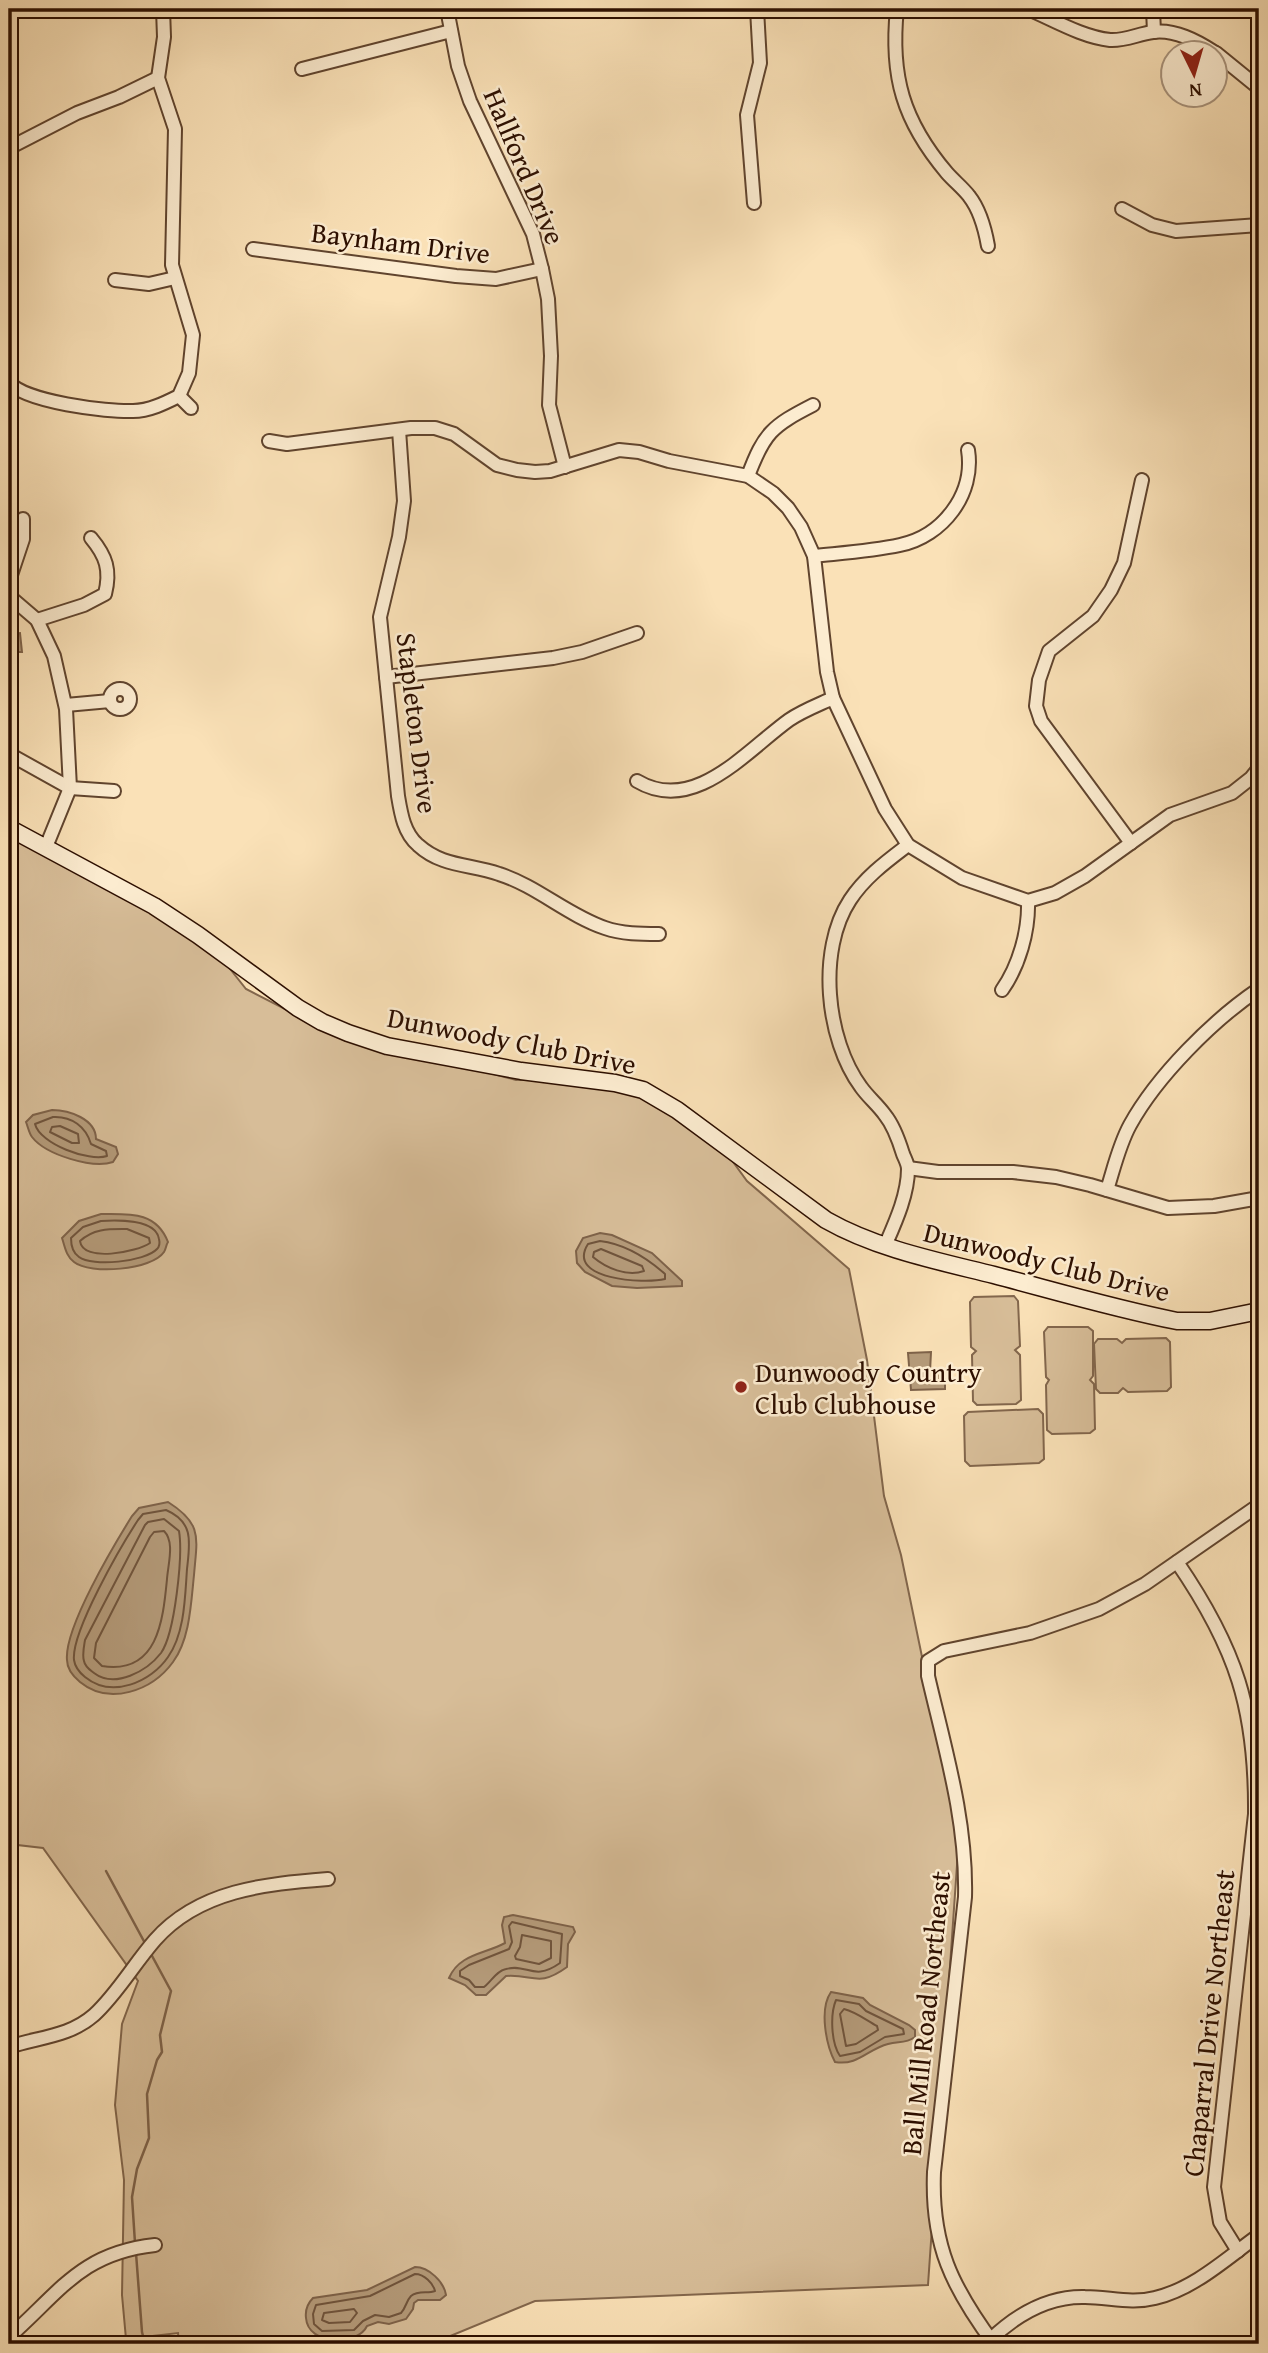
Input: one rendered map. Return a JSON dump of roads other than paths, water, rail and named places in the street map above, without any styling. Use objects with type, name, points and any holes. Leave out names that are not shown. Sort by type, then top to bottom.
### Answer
[{"type":"street","points":[[9,382],[12,387],[37,399],[134,411],[179,397],[189,373],[193,335],[172,265],[175,129],[158,78],[164,37],[163,9]]},
{"type":"street","name":"Hallford Drive","points":[[447,9],[458,66],[470,101],[533,234],[548,299],[551,356],[549,405],[565,467]]},
{"type":"street","points":[[754,203],[747,115],[760,62],[757,9]]},
{"type":"street","points":[[897,9],[895,61],[909,119],[922,141],[948,174],[970,196],[979,213],[988,246]]},
{"type":"street","points":[[1028,9],[1088,35],[1110,40],[1133,38],[1154,32],[1189,38]]},
{"type":"street","points":[[1153,9],[1154,32]]},
{"type":"street","points":[[302,69],[451,31]]},
{"type":"street","points":[[1230,65],[1259,88]]},
{"type":"street","points":[[9,148],[77,113],[158,78]]},
{"type":"street","points":[[1122,209],[1152,225],[1176,231],[1259,225]]},
{"type":"street","name":"Baynham Drive","points":[[253,249],[496,279],[542,269]]},
{"type":"street","points":[[115,280],[149,284],[175,278]]},
{"type":"street","points":[[179,397],[191,408]]},
{"type":"street","points":[[748,477],[767,435],[789,418],[813,405]]},
{"type":"street","points":[[269,441],[288,444],[411,428],[444,429],[497,465],[517,470],[535,472],[565,467],[619,450],[639,452],[748,477],[773,493],[788,508],[801,527],[814,556],[827,672],[833,698],[885,809],[908,845],[962,878],[1028,901],[1055,892],[1085,876],[1170,815],[1232,793],[1259,768]]},
{"type":"street","name":"Stapleton Drive","points":[[398,430],[404,501],[399,537],[380,617],[401,814],[408,834],[419,846],[441,861],[498,873],[523,883],[579,916],[607,928],[636,934],[659,934]]},
{"type":"street","points":[[814,556],[900,545],[933,530],[951,514],[964,494],[970,464],[968,450]]},
{"type":"street","points":[[1131,843],[1041,722],[1036,706],[1039,680],[1049,651],[1093,616],[1111,590],[1124,563],[1142,480]]},
{"type":"street","points":[[9,581],[23,539],[23,519]]},
{"type":"street","points":[[37,620],[84,605],[105,594],[108,581],[104,554],[91,538]]},
{"type":"street","points":[[9,596],[37,620],[54,656],[66,705],[70,788],[46,847]]},
{"type":"street","points":[[386,677],[553,658],[582,652],[637,633]]},
{"type":"street","points":[[637,781],[657,791],[681,792],[697,787],[719,774],[793,717],[833,698]]},
{"type":"street","points":[[66,705],[110,701]]},
{"type":"street","points":[[9,754],[70,788],[114,791]]},
{"type":"street","name":"Dunwoody Club Drive","points":[[9,828],[162,911],[298,1008],[348,1033],[387,1046],[521,1071],[615,1083],[643,1090],[677,1110],[826,1220],[849,1233],[885,1246],[1177,1321],[1210,1321],[1259,1311]]},
{"type":"street","points":[[885,1246],[901,1205],[908,1168],[887,1117],[846,1065],[835,1034],[830,955],[837,929],[849,902],[880,866],[908,845]]},
{"type":"street","points":[[1002,990],[1012,976],[1017,961],[1028,901]]},
{"type":"street","points":[[1107,1190],[1121,1144],[1142,1104],[1168,1072],[1224,1016],[1259,989]]},
{"type":"street","points":[[908,1168],[956,1173],[1013,1172],[1074,1180],[1168,1208],[1214,1206],[1259,1198]]},
{"type":"street","points":[[1177,1562],[1259,1505]]},
{"type":"street","name":"Ball Mill Road Northeast","points":[[992,2342],[953,2278],[937,2238],[934,2218],[934,2172],[965,1898],[966,1868],[960,1812],[928,1676],[928,1661],[936,1654],[1030,1633],[1073,1619],[1124,1596],[1177,1562]]},
{"type":"street","name":"Chaparral Drive Northeast","points":[[1177,1562],[1203,1599],[1223,1636],[1255,1721],[1255,1814],[1214,2187],[1220,2222],[1238,2250]]},
{"type":"street","points":[[9,2047],[58,2035],[93,2016],[156,1939],[198,1906],[229,1893],[268,1884],[328,1878]]},
{"type":"street","points":[[992,2342],[1021,2315],[1057,2300],[1087,2297],[1135,2301],[1169,2294],[1193,2283],[1259,2235]]},
{"type":"street","points":[[9,2337],[86,2266],[118,2251],[155,2245]]},
{"type":"water","points":[[20,633],[22,652],[11,652],[10,634]]},
{"type":"water","points":[[52,1110],[73,1114],[87,1121],[95,1132],[96,1139],[116,1147],[118,1154],[113,1162],[82,1162],[59,1155],[39,1144],[31,1135],[26,1122],[33,1115]]},
{"type":"water","points":[[101,1214],[140,1216],[149,1220],[163,1232],[168,1242],[164,1252],[147,1263],[120,1269],[93,1268],[74,1262],[67,1254],[62,1238],[79,1221]]},
{"type":"water","points":[[600,1233],[612,1235],[652,1253],[682,1281],[682,1286],[612,1286],[585,1272],[577,1263],[576,1251],[583,1238]]},
{"type":"water","points":[[931,1352],[930,1372],[945,1372],[945,1389],[911,1390],[908,1353]]},
{"type":"water","points":[[168,1502],[187,1517],[196,1541],[191,1609],[179,1653],[154,1681],[130,1692],[104,1693],[91,1689],[75,1678],[67,1663],[73,1628],[103,1566],[132,1516],[139,1508]]},
{"type":"water","points":[[513,1915],[573,1927],[575,1932],[568,1944],[567,1967],[542,1979],[506,1976],[486,1995],[476,1995],[465,1985],[449,1978],[453,1970],[466,1959],[505,1943],[502,1925],[504,1917]]},
{"type":"water","points":[[831,1992],[863,1998],[870,2005],[909,2025],[915,2030],[915,2037],[881,2046],[850,2062],[835,2062],[825,2027],[825,2008]]},
{"type":"water","points":[[415,2267],[435,2276],[446,2295],[440,2300],[418,2300],[406,2319],[389,2324],[378,2322],[367,2326],[362,2333],[344,2340],[324,2338],[309,2327],[306,2310],[313,2298],[367,2290]]},
{"type":"waterway","points":[[106,1871],[146,1945]]},
{"type":"waterway","points":[[135,2243],[132,2197],[137,2169],[149,2138],[147,2094],[162,2052],[160,2035],[171,1991],[151,1954]]},
{"type":"waterway","points":[[136,2253],[145,2344]]},
{"type":"place","name":"Dunwoody Country Club Clubhouse","points":[[741,1387]]}]
